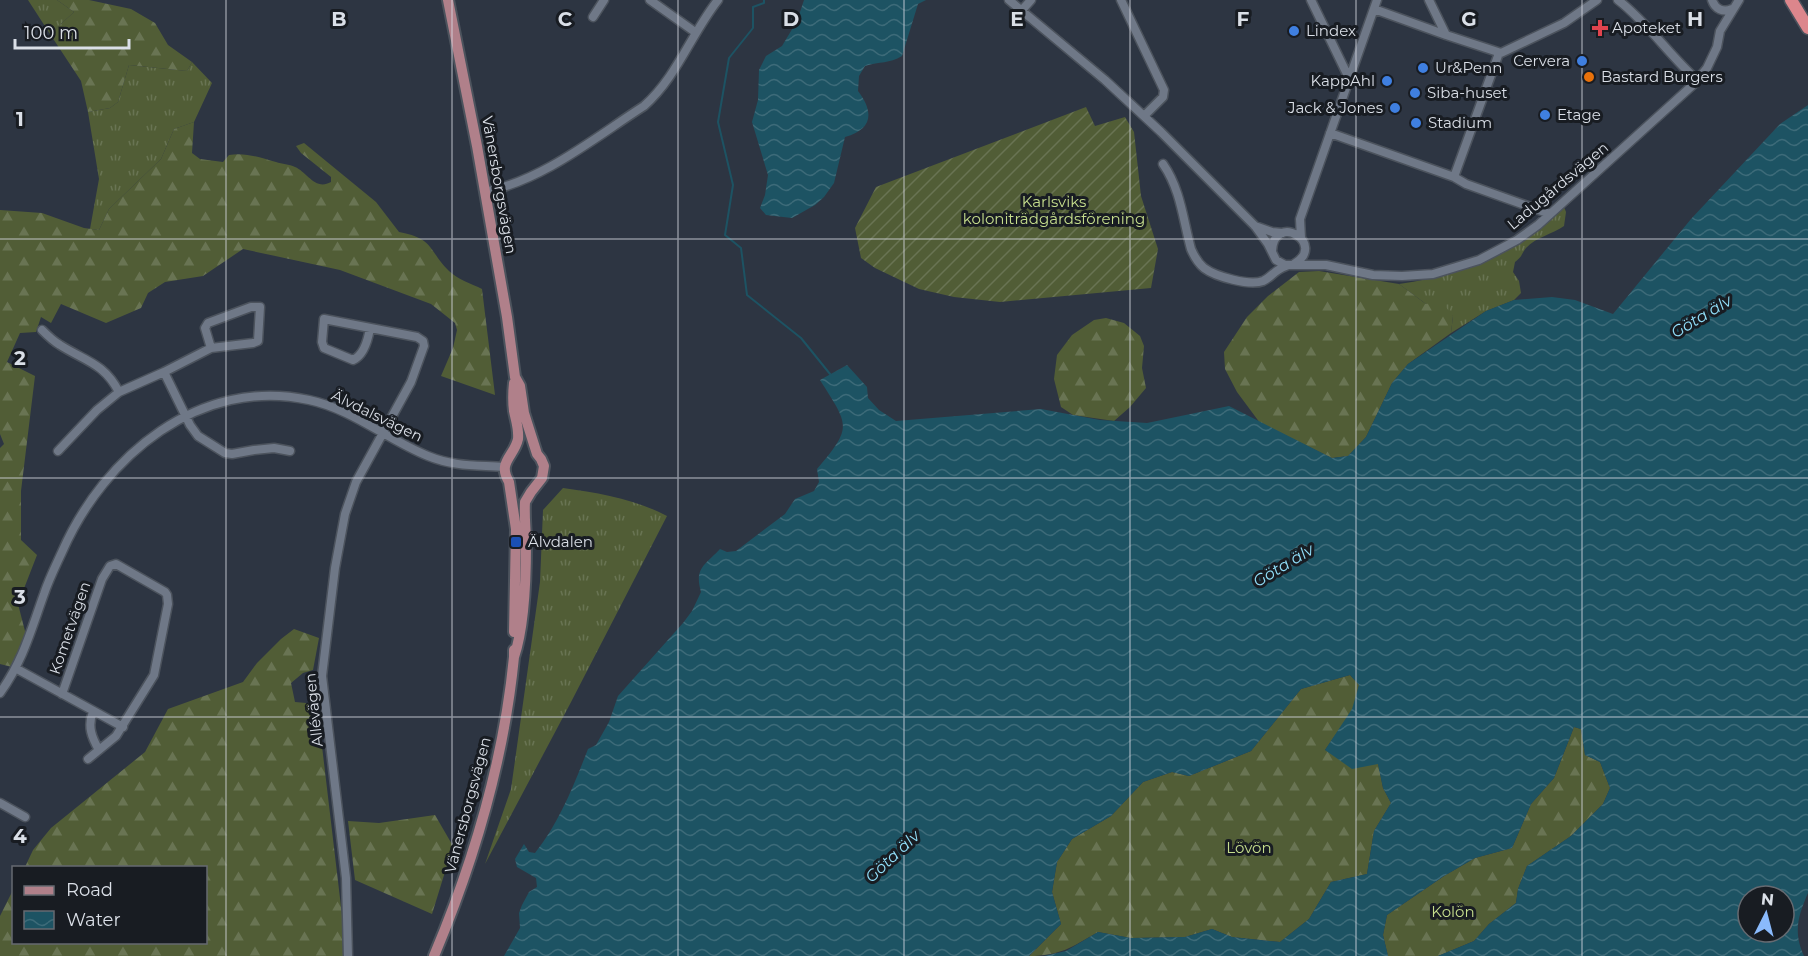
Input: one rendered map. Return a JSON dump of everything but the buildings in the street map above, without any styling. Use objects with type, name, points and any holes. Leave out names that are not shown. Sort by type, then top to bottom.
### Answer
[{"type":"highway","points":[[1791,0],[1808,28]]},
{"type":"main road","name":"Vänersborgsvägen","points":[[448,0],[485,192],[515,377],[537,453],[543,461],[542,478],[525,502],[525,578],[518,646],[514,657]]},
{"type":"main road","name":"Vänersborgsvägen","points":[[434,956],[456,901],[481,823],[498,760],[510,699],[514,657],[516,530],[509,482],[504,468],[506,460],[513,453],[518,436],[514,411],[515,377]]},
{"type":"main road","points":[[513,453],[525,449],[537,453]]},
{"type":"main road","points":[[509,482],[521,489],[536,486]]},
{"type":"street","points":[[593,17],[604,0]]},
{"type":"street","points":[[650,0],[695,32]]},
{"type":"street","points":[[485,192],[515,184],[547,169],[644,106],[668,81],[695,32],[718,0]]},
{"type":"street","points":[[1009,0],[1105,80],[1144,116],[1255,226],[1281,264],[1291,265]]},
{"type":"street","points":[[1022,10],[1031,0]]},
{"type":"street","points":[[1121,0],[1164,90],[1163,98],[1144,116]]},
{"type":"street","points":[[1311,0],[1350,76]]},
{"type":"street","points":[[1163,164],[1178,192],[1191,249],[1205,268],[1221,275],[1252,282],[1264,280],[1275,271],[1302,258],[1305,249],[1301,238],[1300,219],[1377,0]]},
{"type":"street","points":[[1429,0],[1446,34]]},
{"type":"street","points":[[1374,9],[1499,52],[1564,23],[1597,0]]},
{"type":"street","points":[[1617,0],[1641,20],[1672,56],[1697,80]]},
{"type":"street","name":"Ladugårdsvägen","points":[[1720,31],[1739,0]]},
{"type":"street","points":[[1712,3],[1725,11],[1732,9]]},
{"type":"street","name":"Ladugårdsvägen","points":[[1291,265],[1326,265],[1358,273],[1416,276],[1447,270],[1479,260],[1504,248],[1528,233],[1550,214],[1697,80],[1707,68],[1717,47],[1720,20],[1712,3]]},
{"type":"street","points":[[1454,177],[1499,52]]},
{"type":"street","points":[[1330,133],[1550,214]]},
{"type":"street","points":[[1275,271],[1274,240],[1300,219]]},
{"type":"street","points":[[1255,226],[1263,230],[1295,234],[1301,238]]},
{"type":"street","name":"Ladugårdsvägen","points":[[1305,249],[1326,265]]},
{"type":"street","points":[[58,451],[97,410],[119,392],[211,348],[253,344],[258,341],[260,307],[251,307],[208,323],[205,328],[211,348]]},
{"type":"street","points":[[324,319],[370,328],[369,339],[359,358],[353,360],[324,348],[322,342],[324,319]]},
{"type":"street","name":"Allévägen","points":[[348,956],[346,878],[322,676],[335,568],[345,514],[356,482],[411,382],[424,346],[423,341],[417,337],[370,328]]},
{"type":"street","points":[[42,330],[58,344],[101,368],[109,375],[119,392]]},
{"type":"street","points":[[164,372],[194,432],[225,453],[274,448],[290,451]]},
{"type":"street","name":"Älvdalsvägen","points":[[0,693],[16,669],[30,638],[45,592],[63,549],[94,497],[116,469],[144,442],[186,416],[213,405],[246,397],[310,400],[334,408],[413,450],[446,462],[457,465],[504,468]]},
{"type":"street","name":"Kometvägen","points":[[62,694],[102,579],[110,566],[116,564],[165,592],[168,599],[158,665],[154,675],[116,736],[88,759]]},
{"type":"street","name":"Kometvägen","points":[[16,669],[123,727]]},
{"type":"street","points":[[93,712],[90,728],[99,750]]},
{"type":"street","points":[[0,803],[25,817]]},
{"type":"green space","points":[[28,0],[57,0],[74,12],[50,34]]},
{"type":"green space","points":[[57,0],[89,0],[131,9],[155,23],[168,45],[192,62],[187,71],[129,65],[118,102],[110,108],[88,112],[81,81],[50,34],[74,12]]},
{"type":"green space","points":[[192,62],[212,83],[194,122],[174,129],[161,159],[109,209],[99,230],[90,229],[99,179],[88,112],[110,108],[118,102],[129,65],[187,71]]},
{"type":"green space","name":"Karlsviks koloniträdgårdsförening","points":[[1086,107],[1095,126],[1125,117],[1134,132],[1141,196],[1158,249],[1151,288],[1000,302],[954,297],[919,289],[875,268],[861,258],[855,228],[876,187]]},
{"type":"green space","points":[[194,122],[192,153],[200,159],[223,162],[229,155],[247,155],[293,166],[316,183],[331,182],[331,177],[301,153],[296,146],[304,143],[376,202],[399,232],[425,242],[452,274],[482,289],[495,395],[441,376],[453,348],[457,330],[455,323],[431,304],[340,270],[243,249],[203,276],[165,282],[148,293],[141,308],[106,323],[61,304],[51,323],[41,317],[36,332],[20,333],[7,362],[35,376],[21,491],[21,540],[37,555],[18,604],[26,635],[12,667],[0,664],[0,448],[4,444],[0,434],[0,210],[42,213],[84,228],[99,230],[109,209],[161,159],[174,129]]},
{"type":"green space","points":[[1564,207],[1566,212],[1564,226],[1530,244],[1515,262],[1513,272],[1519,281],[1521,293],[1514,300],[1486,311],[1451,333],[1453,316],[1426,304],[1399,284],[1447,274],[1488,260],[1526,238]]},
{"type":"green space","points":[[1319,271],[1399,284],[1426,304],[1441,301],[1453,316],[1451,333],[1408,364],[1392,383],[1366,437],[1348,456],[1332,458],[1260,423],[1237,392],[1225,369],[1224,352],[1247,317],[1268,296],[1299,272]]},
{"type":"green space","points":[[1106,318],[1124,323],[1140,336],[1144,346],[1142,368],[1146,388],[1114,421],[1073,415],[1061,407],[1054,379],[1057,355],[1072,335],[1094,320]]},
{"type":"green space","points":[[563,488],[630,501],[667,516],[485,864],[511,789],[540,582],[543,510]]},
{"type":"green space","points":[[294,629],[319,638],[313,670],[303,673],[291,683],[295,702],[317,704],[342,915],[343,956],[0,956],[0,916],[12,892],[12,944],[207,944],[207,866],[25,866],[33,850],[51,828],[145,752],[168,709],[243,682],[257,663]]},
{"type":"green space","name":"Lövön","points":[[1350,675],[1359,685],[1353,709],[1325,750],[1378,763],[1383,788],[1391,803],[1374,831],[1367,874],[1331,882],[1309,919],[1280,942],[1232,937],[1212,929],[1185,937],[1131,938],[1098,932],[1058,952],[1029,956],[1061,924],[1052,892],[1057,862],[1072,839],[1111,816],[1143,782],[1172,772],[1189,776],[1251,751],[1301,689]]},
{"type":"green space","name":"Kolön","points":[[1574,727],[1581,729],[1585,755],[1600,762],[1610,788],[1603,804],[1571,836],[1527,866],[1518,889],[1516,903],[1489,924],[1474,941],[1438,956],[1388,956],[1383,935],[1387,915],[1475,858],[1512,848],[1531,804],[1554,778]]},
{"type":"green space","points":[[435,815],[453,846],[432,914],[355,880],[348,821],[379,823]]},
{"type":"water","points":[[804,0],[926,0],[918,4],[902,56],[865,66],[859,76],[858,91],[867,106],[868,119],[861,129],[845,137],[834,183],[824,197],[792,218],[766,215],[760,208],[768,175],[752,122],[758,100],[759,70],[766,56],[782,46],[797,21]]},
{"type":"water","name":"Göta älv","points":[[1808,105],[1808,893],[1798,924],[1804,956],[1438,956],[1474,941],[1489,924],[1516,903],[1518,889],[1527,866],[1571,836],[1603,804],[1610,788],[1600,762],[1585,755],[1581,729],[1574,727],[1554,778],[1531,804],[1512,848],[1475,858],[1387,915],[1383,935],[1388,956],[1044,956],[1066,951],[1098,932],[1131,938],[1185,937],[1212,929],[1232,937],[1280,942],[1309,919],[1331,882],[1367,874],[1374,831],[1391,803],[1383,788],[1378,764],[1352,769],[1325,750],[1352,709],[1359,685],[1350,675],[1301,689],[1251,751],[1189,776],[1172,772],[1143,782],[1111,816],[1072,839],[1057,862],[1052,892],[1061,924],[1029,956],[504,956],[520,928],[519,913],[522,905],[529,892],[537,887],[536,878],[517,867],[515,859],[524,844],[529,852],[535,853],[544,841],[565,803],[588,749],[596,745],[609,722],[618,696],[692,611],[701,592],[699,577],[702,568],[720,549],[727,552],[736,551],[785,514],[795,499],[814,491],[819,482],[817,469],[837,443],[842,434],[843,425],[837,407],[820,380],[847,365],[867,387],[868,398],[879,410],[896,421],[1041,409],[1100,420],[1147,423],[1229,406],[1332,458],[1348,456],[1366,437],[1392,383],[1408,364],[1486,311],[1514,300],[1552,297],[1575,300],[1613,314],[1691,219],[1780,124]]},
{"type":"waterway","points":[[764,0],[764,3],[753,7],[753,28],[729,58],[718,122],[733,185],[725,235],[741,248],[747,295],[801,338],[830,374]]},
{"type":"place","name":"Apoteket","points":[[1600,28]]},
{"type":"place","name":"Lindex","points":[[1294,31]]},
{"type":"place","name":"Cervera","points":[[1582,61]]},
{"type":"place","name":"Ur&Penn","points":[[1423,68]]},
{"type":"place","name":"Bastard Burgers","points":[[1589,77]]},
{"type":"place","name":"KappAhl","points":[[1387,81]]},
{"type":"place","name":"Siba-huset","points":[[1415,93]]},
{"type":"place","name":"Jack & Jones","points":[[1395,108]]},
{"type":"place","name":"Etage","points":[[1545,115]]},
{"type":"place","name":"Stadium","points":[[1416,123]]},
{"type":"place","name":"Älvdalen","points":[[516,542]]}]
